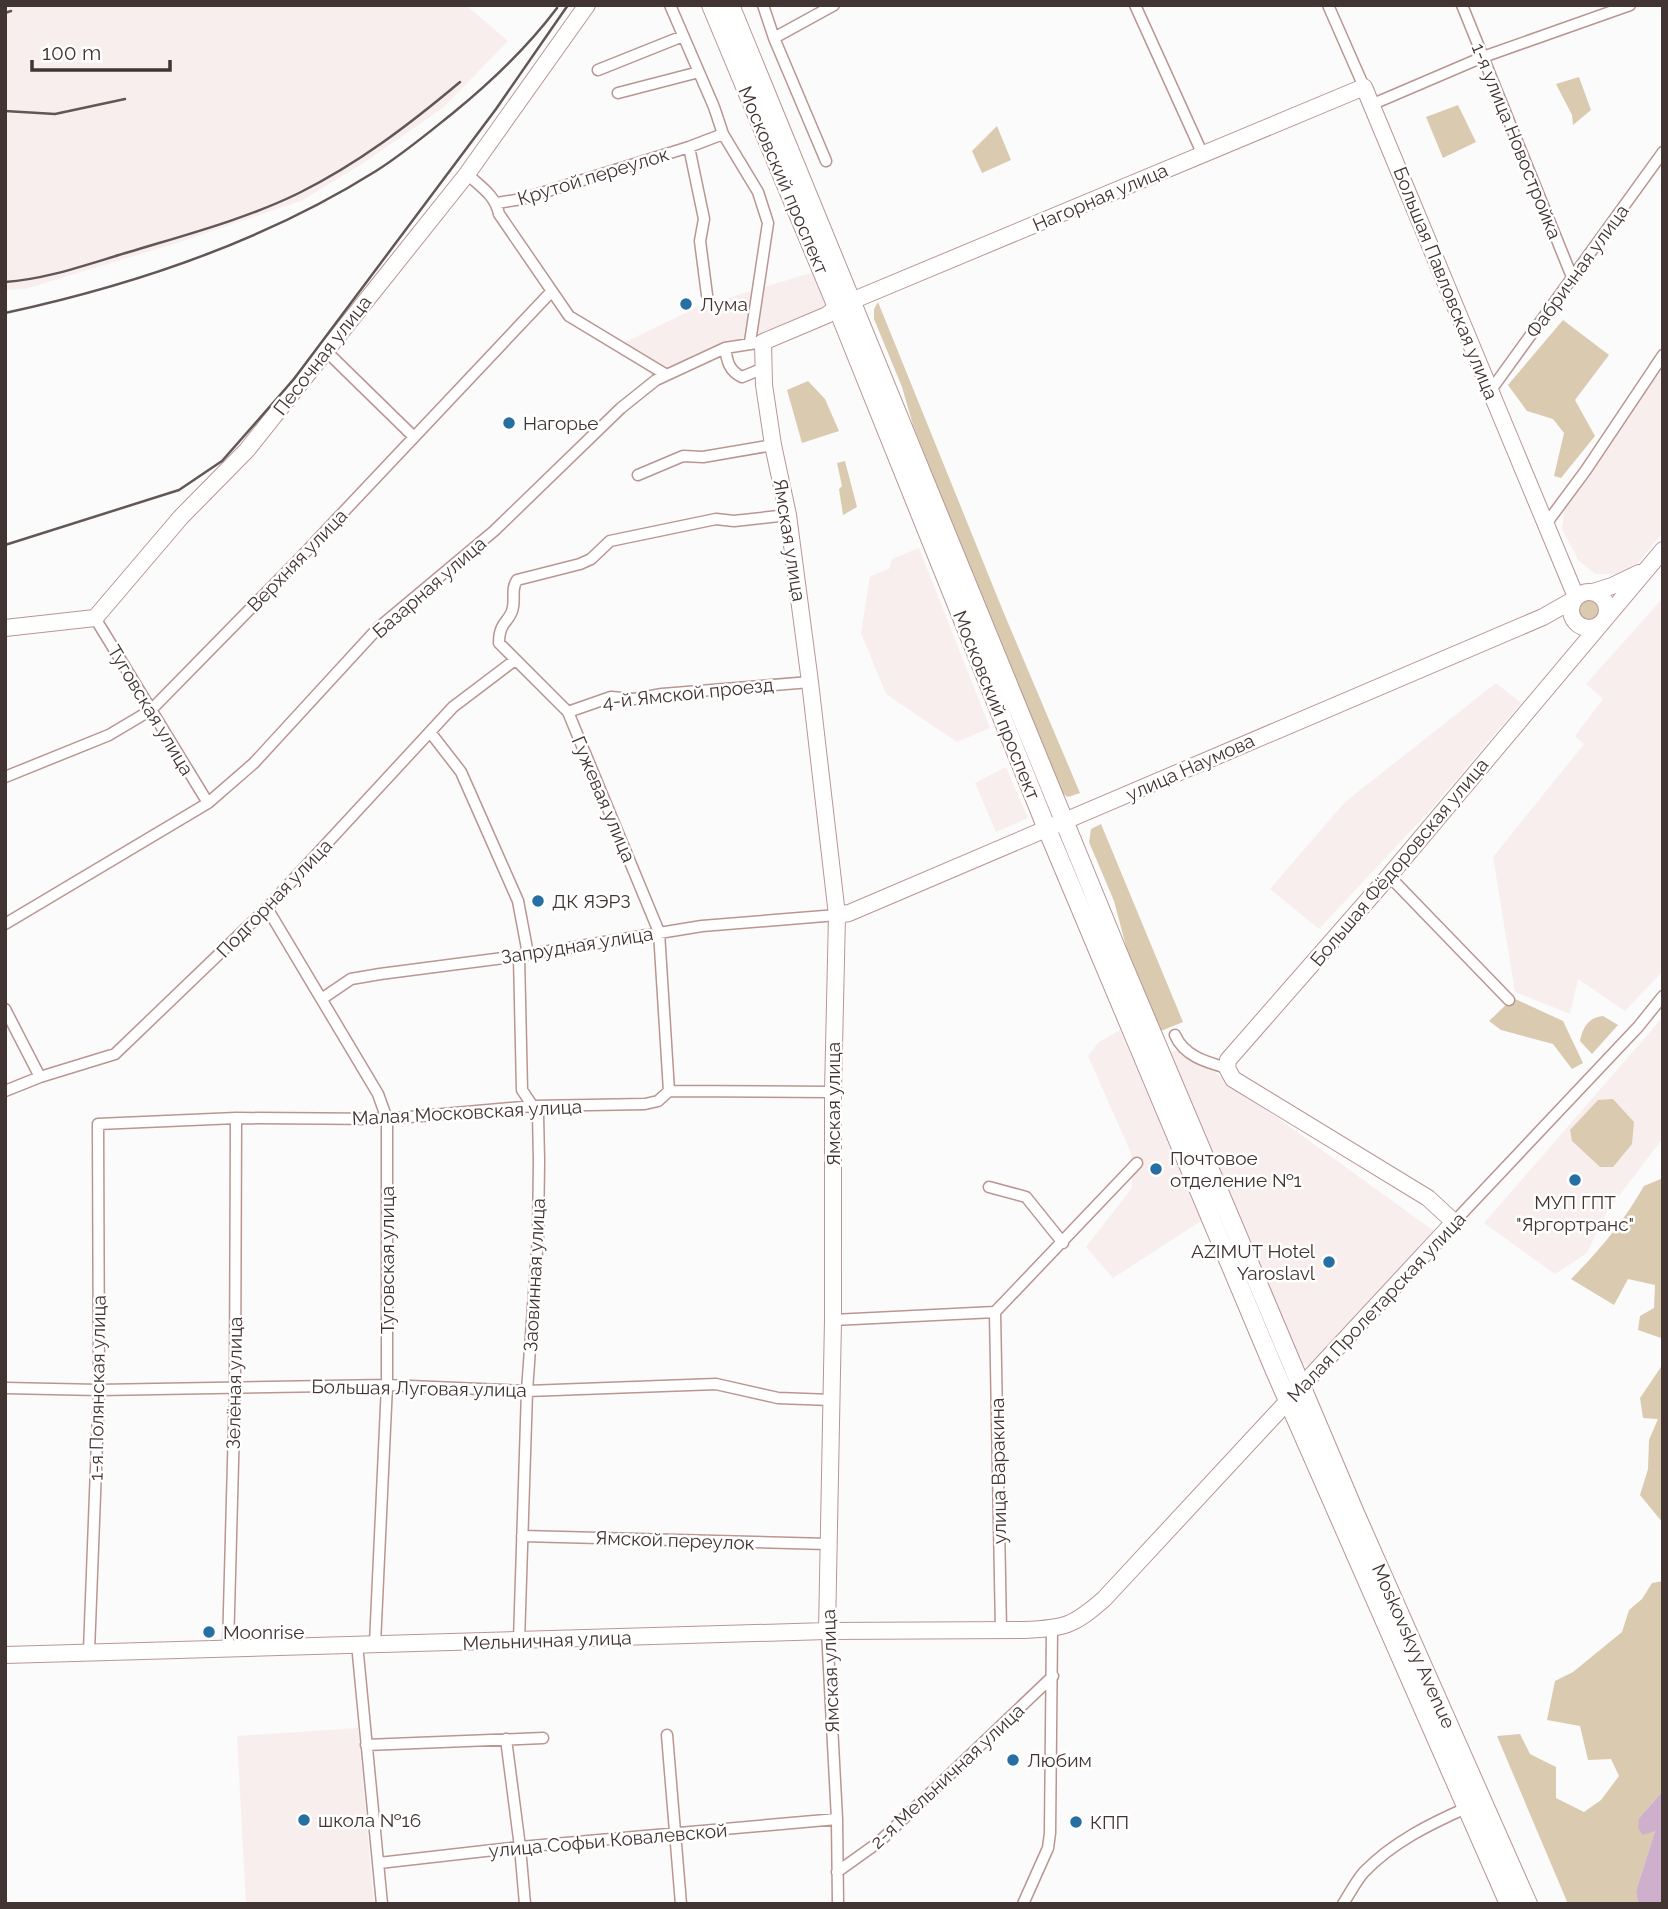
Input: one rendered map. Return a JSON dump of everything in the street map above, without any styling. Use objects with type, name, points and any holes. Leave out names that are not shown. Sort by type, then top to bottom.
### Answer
[{"type":"main road","name":"Московский проспект","points":[[711,5],[844,304],[1302,1388]]},
{"type":"main road","name":"Московский проспект","points":[[730,5],[1047,829],[1288,1402]]},
{"type":"main road","name":"Moskovskyy Avenue","points":[[1302,1388],[1528,1904]]},
{"type":"main road","name":"Moskovskyy Avenue","points":[[1288,1402],[1509,1904]]},
{"type":"street","name":"Песочная улица","points":[[95,618],[181,517],[247,450],[467,174],[587,5]]},
{"type":"street","points":[[670,5],[723,134],[758,192],[768,223],[750,342],[763,342]]},
{"type":"street","points":[[763,5],[774,38],[826,161]]},
{"type":"street","points":[[774,38],[834,5]]},
{"type":"street","points":[[1135,5],[1203,155]]},
{"type":"street","name":"Большая Павловская улица","points":[[1328,5],[1373,104],[1546,524],[1574,599]]},
{"type":"street","name":"1-я улица Новостройка","points":[[1462,5],[1572,277]]},
{"type":"street","points":[[1373,104],[1483,57],[1630,5]]},
{"type":"street","points":[[598,70],[683,36]]},
{"type":"street","points":[[618,93],[699,72]]},
{"type":"street","name":"Нагорная улица","points":[[844,304],[1364,88]]},
{"type":"street","name":"Крутой переулок","points":[[497,203],[522,199],[723,134]]},
{"type":"street","points":[[689,147],[704,219],[700,241],[707,295]]},
{"type":"street","name":"Фабричная улица","points":[[1491,390],[1663,152]]},
{"type":"street","points":[[467,174],[497,203],[499,214],[569,316],[665,374]]},
{"type":"street","name":"Верхняя улица","points":[[5,777],[109,734],[151,710],[301,557],[551,292]]},
{"type":"street","name":"Базарная улица","points":[[5,924],[208,803],[254,763],[378,628],[494,531],[621,408],[665,374],[725,348],[763,342],[827,315],[844,304]]},
{"type":"street","name":"Ямская улица","points":[[763,342],[764,385],[788,515],[837,915],[832,1092],[833,1320],[827,1631],[837,1819],[838,1904]]},
{"type":"street","points":[[725,348],[729,366],[736,375],[742,377],[764,368]]},
{"type":"street","points":[[326,351],[414,437]]},
{"type":"street","points":[[1546,524],[1586,470],[1663,355]]},
{"type":"street","points":[[638,475],[683,456],[703,457],[773,445]]},
{"type":"street","name":"Гужевая улица","points":[[669,1091],[660,932],[568,712],[499,643],[499,629],[513,610],[512,587],[517,580],[580,564],[590,559],[610,541],[716,519],[734,521],[788,515]]},
{"type":"street","name":"Большая Фёдоровская улица","points":[[1591,591],[1623,581],[1657,556]]},
{"type":"street","name":"Большая Фёдоровская улица","points":[[1227,1069],[1228,1060],[1388,876],[1657,556]]},
{"type":"street","name":"Большая Павловская улица","points":[[1561,562],[1591,591]]},
{"type":"street","points":[[1573,657],[1580,640],[1571,612],[1574,599],[1591,591],[1600,595],[1607,610],[1603,621],[1591,628],[1575,621]]},
{"type":"street","name":"улица Наумова","points":[[837,915],[849,914],[1543,617],[1574,599]]},
{"type":"street","name":"улица Наумова","points":[[1543,617],[1557,615],[1575,621]]},
{"type":"street","points":[[5,628],[95,618]]},
{"type":"street","name":"Туговская улица","points":[[95,618],[208,803]]},
{"type":"street","name":"Подгорная улица","points":[[5,1091],[40,1077],[115,1054],[267,908],[453,707],[515,660]]},
{"type":"street","name":"4-й Ямской проезд","points":[[568,712],[611,697],[634,699],[662,694],[810,681]]},
{"type":"street","name":"Заовинная улица","points":[[430,732],[461,772],[518,901],[524,955],[523,1090],[538,1114],[538,1237],[527,1391],[519,1641]]},
{"type":"street","points":[[1388,876],[1509,1000]]},
{"type":"street","name":"Туговская улица","points":[[267,908],[379,1094],[387,1119],[387,1385],[375,1644]]},
{"type":"street","name":"Запрудная улица","points":[[323,998],[351,979],[702,926],[837,915]]},
{"type":"street","name":"Малая Пролетарская улица","points":[[1085,1615],[1104,1599],[1302,1388],[1638,1027],[1663,996]]},
{"type":"street","points":[[5,1009],[40,1077]]},
{"type":"street","points":[[1175,1035],[1181,1048],[1208,1063],[1227,1069],[1233,1079],[1428,1198],[1454,1222]]},
{"type":"street","name":"Малая Московская улица","points":[[99,1124],[236,1118],[387,1119],[534,1106],[645,1104],[658,1101],[669,1091],[832,1092]]},
{"type":"street","name":"Зелёная улица","points":[[228,1648],[235,1388],[236,1118]]},
{"type":"street","name":"1-я Полянская улица","points":[[89,1651],[99,1390],[99,1124]]},
{"type":"street","points":[[833,1320],[995,1312],[1137,1163]]},
{"type":"street","points":[[989,1187],[1026,1197],[1063,1243]]},
{"type":"street","name":"улица Варакина","points":[[995,1312],[1001,1631]]},
{"type":"street","name":"Большая Луговая улица","points":[[5,1388],[99,1390],[387,1385],[527,1391],[716,1384],[778,1398],[831,1400]]},
{"type":"street","name":"Ямской переулок","points":[[522,1536],[828,1545]]},
{"type":"street","name":"Мельничная улица","points":[[5,1655],[827,1631],[1001,1631],[1052,1629],[1076,1623],[1085,1615]]},
{"type":"street","points":[[1023,1904],[1048,1848],[1050,1833],[1052,1629]]},
{"type":"street","points":[[357,1644],[382,1904]]},
{"type":"street","name":"2-я Мельничная улица","points":[[837,1872],[879,1842],[1053,1676]]},
{"type":"street","points":[[667,1735],[681,1904]]},
{"type":"street","points":[[366,1745],[543,1738]]},
{"type":"street","points":[[506,1739],[525,1904]]},
{"type":"street","points":[[1343,1904],[1362,1874],[1387,1851],[1432,1823],[1466,1808]]},
{"type":"street","name":"улица Софьи Ковалевской","points":[[379,1863],[520,1847],[837,1819]]},
{"type":"shaded area","points":[[5,5],[466,5],[508,41],[444,107],[365,162],[303,200],[180,242],[25,289],[5,290]]},
{"type":"shaded area","points":[[1579,77],[1591,110],[1573,125],[1572,115],[1556,84]]},
{"type":"shaded area","points":[[1458,105],[1476,142],[1443,158],[1426,117]]},
{"type":"shaded area","points":[[997,126],[1011,160],[982,173],[972,151]]},
{"type":"shaded area","points":[[814,272],[827,305],[763,342],[656,378],[615,347],[698,307]]},
{"type":"shaded area","points":[[878,302],[1080,793],[1068,797],[1057,790],[874,319],[874,309]]},
{"type":"shaded area","points":[[1563,320],[1609,355],[1575,400],[1595,436],[1561,478],[1554,476],[1564,433],[1553,419],[1527,411],[1508,385]]},
{"type":"shaded area","points":[[1663,367],[1663,532],[1639,562],[1619,574],[1595,574],[1578,560],[1562,529],[1565,507]]},
{"type":"shaded area","points":[[808,381],[825,399],[839,431],[802,443],[787,390]]},
{"type":"shaded area","points":[[845,461],[857,507],[843,515],[839,489],[842,486],[837,463]]},
{"type":"shaded area","points":[[919,548],[990,728],[957,742],[886,694],[861,633],[870,576],[889,569],[892,559]]},
{"type":"shaded area","points":[[1589,597],[1598,601],[1602,610],[1598,619],[1589,623],[1580,619],[1576,610],[1580,601]]},
{"type":"shaded area","points":[[1663,598],[1663,971],[1625,1011],[1578,979],[1570,1014],[1515,992],[1493,857],[1584,744],[1575,736],[1603,699],[1586,684]]},
{"type":"shaded area","points":[[1496,683],[1521,703],[1433,807],[1319,929],[1270,889],[1345,802]]},
{"type":"shaded area","points":[[1006,767],[1028,818],[996,832],[975,783]]},
{"type":"shaded area","points":[[1101,824],[1183,1022],[1161,1031],[1127,950],[1114,901],[1089,842],[1091,829]]},
{"type":"shaded area","points":[[1513,998],[1563,1021],[1583,1063],[1572,1069],[1553,1044],[1501,1030],[1489,1021]]},
{"type":"shaded area","points":[[1603,1016],[1618,1025],[1592,1054],[1580,1041],[1581,1036],[1590,1021]]},
{"type":"shaded area","points":[[1663,1017],[1663,1138],[1606,1213],[1587,1253],[1555,1274],[1484,1223]]},
{"type":"shaded area","points":[[1120,1030],[1201,1221],[1113,1278],[1086,1247],[1132,1188],[1131,1153],[1088,1056],[1099,1042]]},
{"type":"shaded area","points":[[1181,1048],[1434,1231],[1310,1367],[1299,1361],[1171,1052]]},
{"type":"shaded area","points":[[1613,1099],[1634,1122],[1632,1144],[1613,1167],[1600,1167],[1572,1141],[1570,1130],[1598,1100]]},
{"type":"shaded area","points":[[1663,1178],[1663,1342],[1661,1338],[1638,1330],[1640,1316],[1654,1308],[1655,1285],[1628,1279],[1614,1305],[1571,1279],[1611,1235],[1644,1186]]},
{"type":"shaded area","points":[[1663,1364],[1663,1523],[1640,1495],[1648,1469],[1649,1440],[1658,1419],[1643,1418],[1640,1398]]},
{"type":"shaded area","points":[[1663,1581],[1663,1791],[1639,1818],[1655,1831],[1636,1891],[1638,1904],[1568,1904],[1497,1736],[1520,1734],[1530,1754],[1556,1767],[1556,1798],[1584,1812],[1601,1800],[1619,1776],[1611,1759],[1588,1760],[1580,1726],[1547,1720],[1555,1681],[1573,1672],[1622,1632],[1629,1610],[1642,1599],[1652,1583]]},
{"type":"shaded area","name":"школа №16","points":[[358,1728],[374,1904],[246,1904],[237,1736]]},
{"type":"shaded area","points":[[1663,1791],[1663,1904],[1638,1904],[1636,1891],[1655,1831],[1643,1835],[1638,1828],[1639,1818]]},
{"type":"railway","points":[[5,545],[179,490],[222,461],[294,379],[496,109],[568,5]]},
{"type":"railway","points":[[5,313],[102,289],[197,258],[243,240],[333,196],[396,158],[467,101],[521,51],[557,8]]},
{"type":"railway","points":[[5,13],[11,11]]},
{"type":"railway","points":[[5,282],[37,278],[83,266],[215,226],[279,202],[363,156],[460,82]]},
{"type":"railway","points":[[5,111],[55,114],[125,99]]},
{"type":"place","name":"Лума","points":[[686,304]]},
{"type":"place","name":"Нагорье","points":[[509,423]]},
{"type":"place","name":"ДК ЯЭРЗ","points":[[538,901]]},
{"type":"place","name":"Почтовое отделение №1","points":[[1156,1169]]},
{"type":"place","name":"МУП ГПТ \"Яргортранс\"","points":[[1575,1180]]},
{"type":"place","name":"AZIMUT Hotel Yaroslavl","points":[[1329,1262]]},
{"type":"place","name":"Moonrise","points":[[209,1632]]},
{"type":"place","name":"Любим","points":[[1013,1760]]},
{"type":"place","name":"школа №16","points":[[304,1820]]},
{"type":"place","name":"КПП","points":[[1076,1822]]}]
